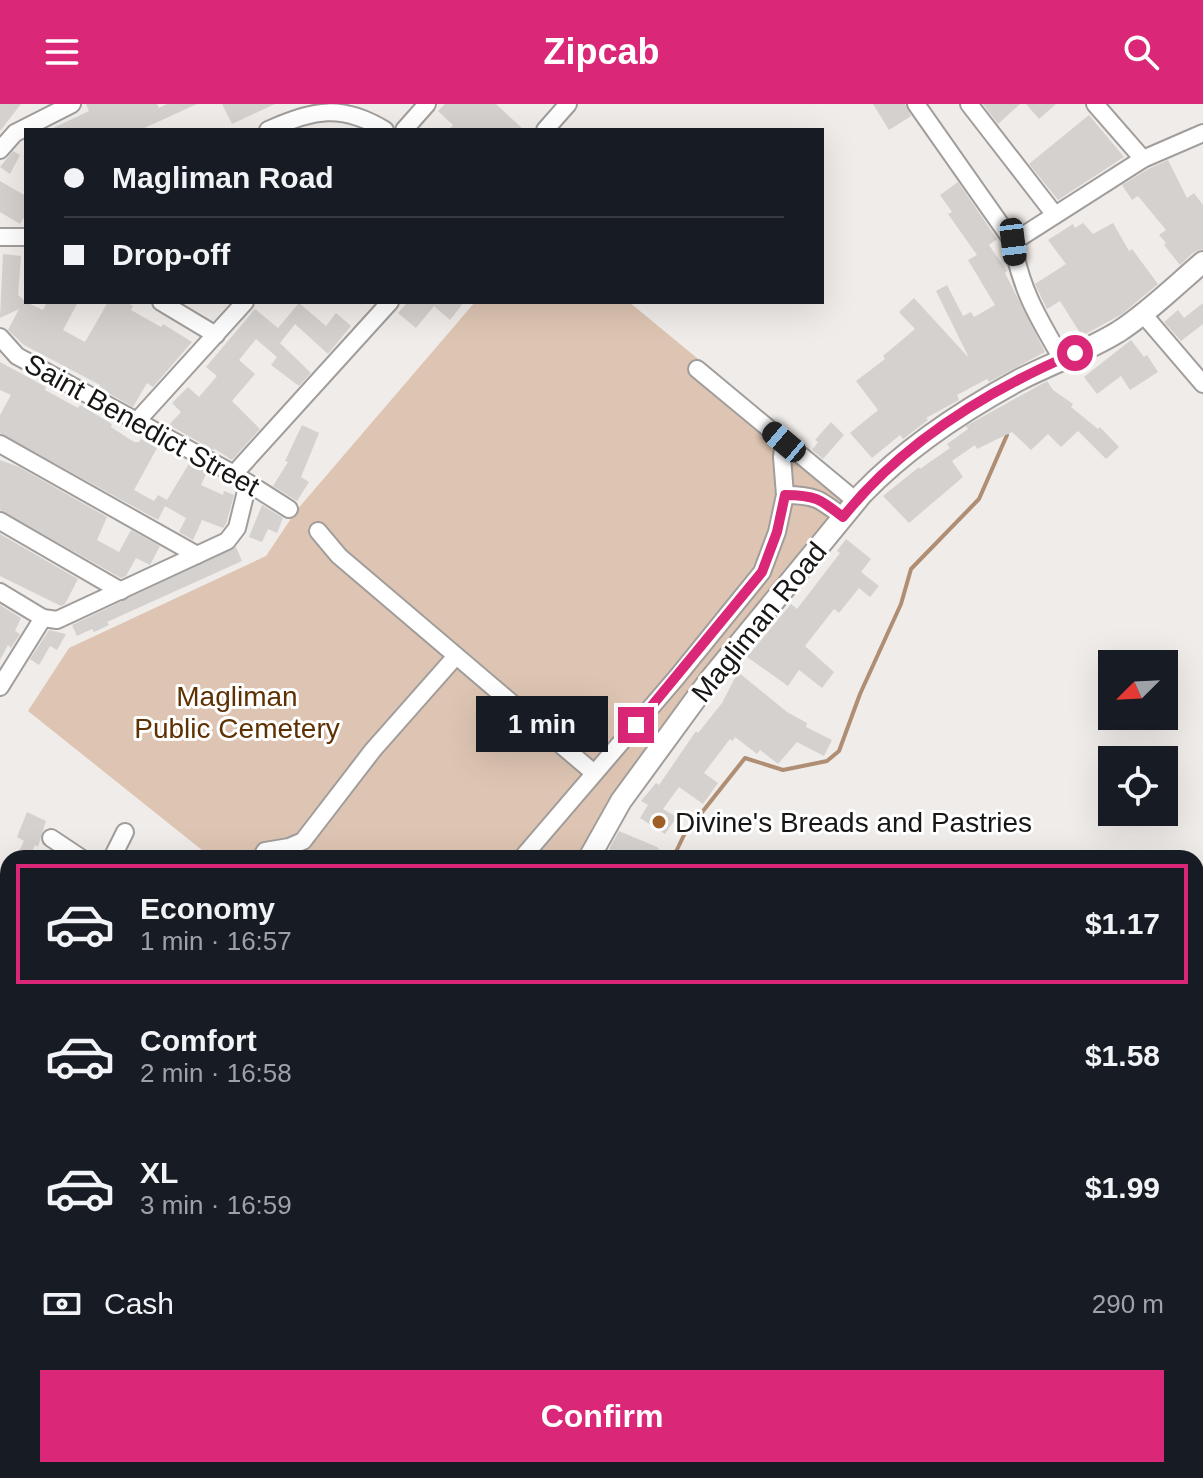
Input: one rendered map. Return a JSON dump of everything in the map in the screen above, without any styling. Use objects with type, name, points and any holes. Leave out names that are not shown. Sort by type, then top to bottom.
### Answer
[{"type":"street","points":[[25,128],[72,104]]},
{"type":"street","points":[[406,128],[427,104]]},
{"type":"street","points":[[547,128],[568,104]]},
{"type":"street","points":[[916,104],[1013,242],[1017,271],[1025,294],[1062,359]]},
{"type":"street","points":[[969,104],[1055,215]]},
{"type":"street","points":[[1095,104],[1143,159]]},
{"type":"street","points":[[273,128],[332,107],[367,115],[383,128]]},
{"type":"street","points":[[0,150],[15,133],[24,128]]},
{"type":"street","points":[[1013,242],[1143,159],[1203,133]]},
{"type":"street","points":[[0,237],[24,237]]},
{"type":"street","name":"Magliman Road","points":[[593,850],[621,801],[711,678],[849,509],[887,468],[945,424],[1020,379],[1110,336],[1143,314],[1203,262]]},
{"type":"street","points":[[164,304],[216,335]]},
{"type":"street","points":[[137,421],[243,304]]},
{"type":"street","points":[[0,592],[43,618],[57,620],[227,541],[237,528],[241,478],[388,304]]},
{"type":"street","points":[[1143,314],[1203,384]]},
{"type":"street","name":"Saint Benedict Street","points":[[0,337],[17,356],[241,478],[289,509]]},
{"type":"street","points":[[697,369],[784,442],[849,509]]},
{"type":"street","points":[[529,850],[762,572],[777,532],[785,495],[784,442]]},
{"type":"street","points":[[0,444],[197,555]]},
{"type":"street","points":[[785,495],[810,495],[849,509]]},
{"type":"street","points":[[0,521],[121,591]]},
{"type":"street","points":[[318,531],[339,556],[594,773]]},
{"type":"street","points":[[0,687],[7,661],[43,618]]},
{"type":"street","points":[[271,850],[303,841],[373,750],[456,656]]},
{"type":"street","points":[[116,850],[125,832]]},
{"type":"street","points":[[51,838],[69,850]]},
{"type":"green space","name":"Magliman Public Cemetery","points":[[473,304],[631,304],[862,494],[799,573],[595,850],[202,850],[28,711],[69,648],[266,556],[296,511]]},
{"type":"building","points":[[0,104],[21,104],[0,131]]},
{"type":"building","points":[[86,104],[157,104],[159,108],[167,104],[197,104],[144,128],[53,128],[89,111]]},
{"type":"building","points":[[222,104],[275,104],[232,124]]},
{"type":"building","points":[[445,104],[496,104],[522,128],[450,128],[453,125],[438,111]]},
{"type":"building","points":[[873,104],[905,104],[911,116],[889,130]]},
{"type":"building","points":[[983,104],[1020,104],[998,124]]},
{"type":"building","points":[[1026,104],[1056,104],[1039,119]]},
{"type":"building","points":[[1089,115],[1124,157],[1058,200],[1029,164]]},
{"type":"building","points":[[13,151],[20,155],[10,174],[0,167]]},
{"type":"building","points":[[1168,160],[1187,198],[1194,193],[1203,205],[1203,249],[1194,252],[1180,265],[1159,235],[1166,230],[1138,196],[1132,200],[1122,185]]},
{"type":"building","points":[[0,181],[24,195],[24,217],[20,224],[0,212]]},
{"type":"building","points":[[958,182],[997,239],[989,245],[1007,271],[1005,273],[1045,352],[957,395],[959,400],[926,418],[928,420],[903,439],[900,435],[872,458],[850,433],[878,410],[856,381],[885,359],[883,356],[915,329],[899,312],[914,298],[969,358],[936,291],[947,285],[963,316],[971,312],[974,317],[995,305],[968,260],[977,255],[948,214],[952,212],[940,195]]},
{"type":"building","points":[[1083,223],[1093,234],[1113,223],[1129,251],[1132,249],[1158,284],[1122,314],[1082,336],[1060,301],[1047,309],[1035,284],[1066,264],[1048,240],[1073,224],[1075,228]]},
{"type":"building","points":[[3,254],[21,256],[18,295],[24,304],[43,310],[46,304],[77,304],[63,330],[85,342],[107,304],[130,304],[133,306],[131,310],[161,327],[163,324],[192,342],[153,387],[147,383],[133,407],[99,388],[100,385],[24,345],[8,330],[19,309],[0,318]]},
{"type":"building","points":[[1203,303],[1203,324],[1181,341],[1164,322],[1178,310],[1184,318]]},
{"type":"building","points":[[298,304],[326,326],[336,313],[351,326],[328,354],[295,324],[280,343],[311,373],[299,386],[271,365],[277,357],[256,339],[239,360],[255,374],[232,401],[260,429],[232,460],[169,425],[181,412],[172,403],[188,387],[199,397],[217,376],[206,367],[255,309],[278,328]]},
{"type":"building","points":[[406,304],[462,304],[450,320],[434,306],[416,328],[398,313]]},
{"type":"building","points":[[1131,340],[1144,357],[1147,355],[1158,372],[1130,390],[1121,376],[1097,394],[1084,377]]},
{"type":"building","points":[[0,362],[46,387],[45,390],[78,408],[80,405],[112,424],[111,427],[134,442],[141,439],[157,448],[134,490],[154,501],[158,495],[167,500],[190,462],[207,472],[201,485],[223,495],[224,491],[234,495],[226,524],[223,528],[202,520],[193,540],[179,532],[186,518],[165,506],[158,520],[0,433],[0,415],[11,395],[0,390]]},
{"type":"building","points":[[1047,381],[1053,390],[1073,404],[1071,407],[1098,429],[1100,427],[1119,447],[1106,459],[1078,431],[1061,447],[1048,434],[1031,450],[1012,432],[977,449],[975,445],[952,461],[963,477],[909,523],[883,496],[919,467],[950,448],[947,444],[968,429],[966,426]]},
{"type":"building","points":[[831,422],[844,435],[823,459],[812,450],[818,442],[815,440]]},
{"type":"building","points":[[302,425],[319,433],[301,477],[309,482],[297,501],[273,486],[288,462],[285,461]]},
{"type":"building","points":[[0,460],[19,467],[107,517],[97,540],[119,552],[131,530],[160,546],[150,565],[136,558],[126,576],[121,578],[0,510]]},
{"type":"building","points":[[262,505],[283,518],[277,533],[268,529],[262,542],[249,537]]},
{"type":"building","points":[[0,534],[78,579],[65,604],[61,606],[0,576]]},
{"type":"building","points":[[846,539],[871,559],[861,572],[879,586],[870,597],[859,588],[839,613],[834,609],[805,646],[834,672],[822,688],[799,670],[788,686],[747,657],[791,604],[797,609],[840,553],[837,551]]},
{"type":"building","points":[[236,547],[242,561],[107,622],[109,625],[94,632],[92,629],[77,636],[72,625]]},
{"type":"building","points":[[0,605],[21,618],[15,631],[20,634],[11,648],[8,645],[0,660]]},
{"type":"building","points":[[49,630],[66,634],[57,650],[50,646],[39,665],[30,659]]},
{"type":"building","points":[[738,672],[787,712],[807,723],[806,727],[832,740],[824,756],[797,742],[778,764],[760,750],[757,754],[735,737],[733,741],[730,739],[704,773],[718,783],[703,804],[679,787],[663,809],[677,817],[665,834],[640,818],[648,805],[641,801],[656,783],[659,785],[696,731],[698,733],[722,703]]},
{"type":"building","points":[[27,812],[46,821],[38,847],[35,845],[33,850],[20,850],[24,841],[17,837]]},
{"type":"building","points":[[619,831],[660,850],[611,850],[609,849]]},
{"type":"waterway","points":[[677,850],[684,835],[745,758],[783,770],[827,761],[839,751],[860,694],[901,604],[911,569],[979,499],[1007,435]]},
{"type":"place","name":"Divine's Breads and Pastries","points":[[659,822]]},
{"type":"route","points":[[636,725],[762,572],[777,532],[785,495],[810,495],[843,517],[887,468],[945,424],[1020,379],[1075,353]]}]
